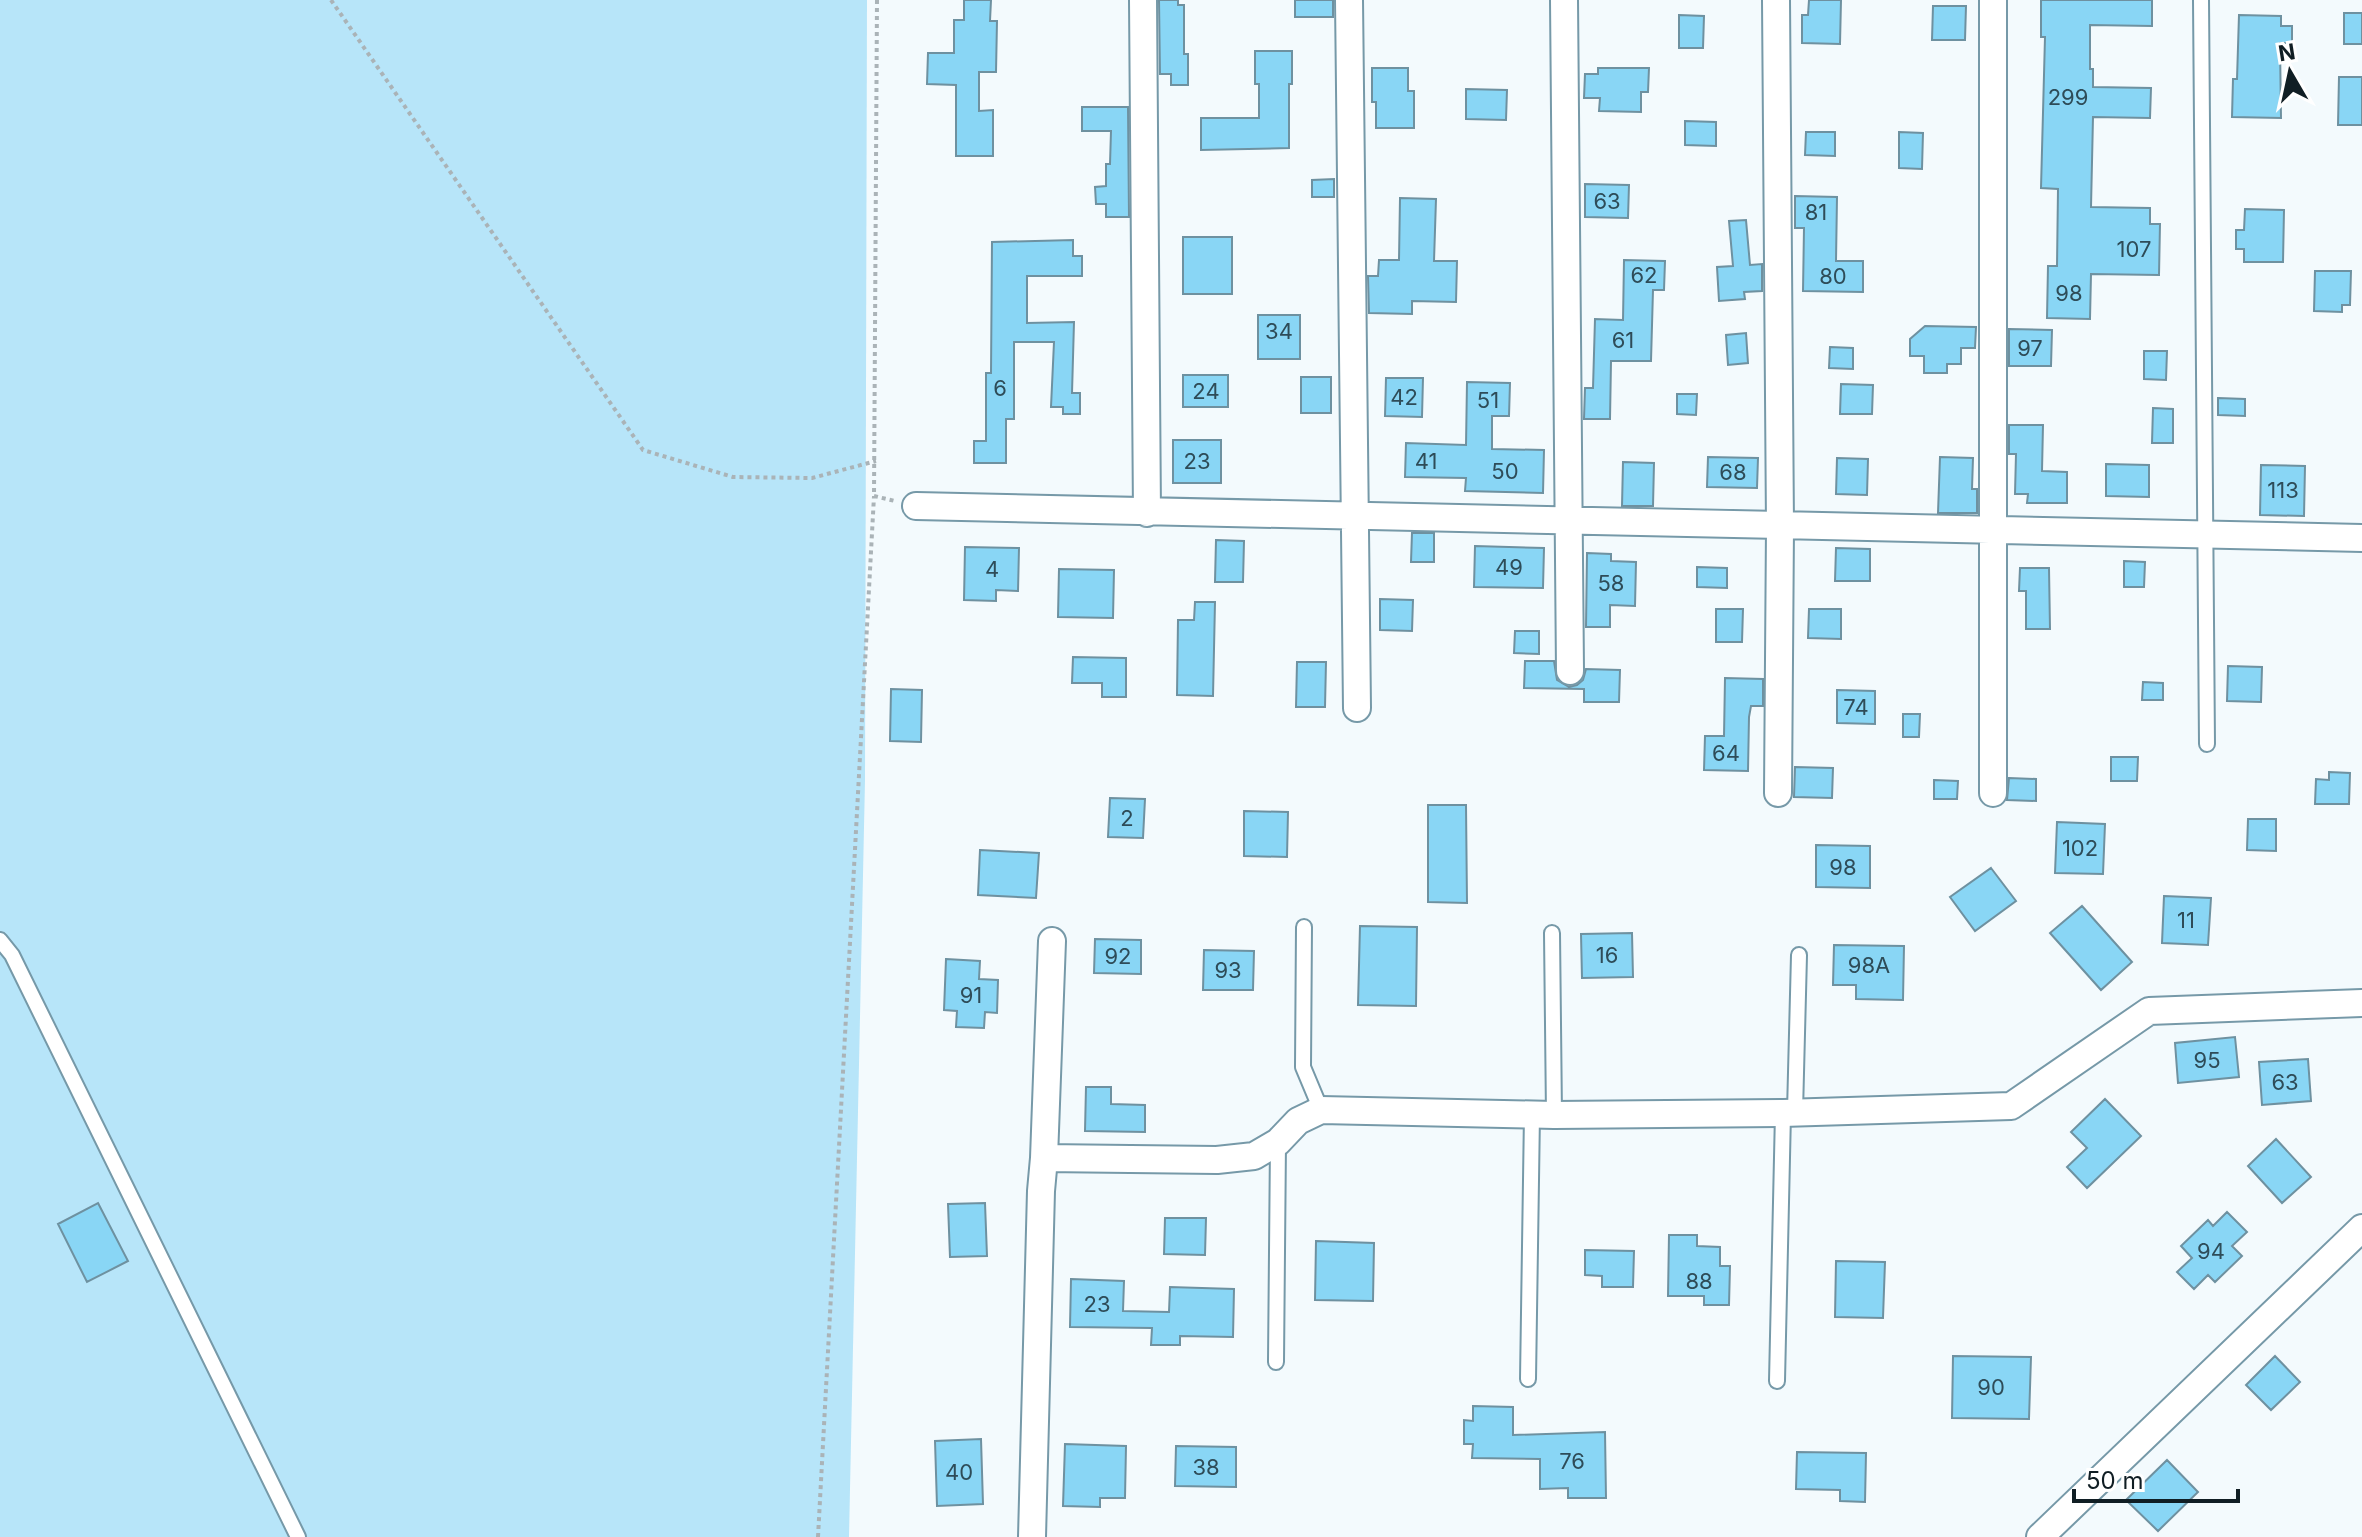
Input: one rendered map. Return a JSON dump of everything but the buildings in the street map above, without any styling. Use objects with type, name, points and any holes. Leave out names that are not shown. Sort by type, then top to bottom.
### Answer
[{"type":"street","points":[[1143,0],[1147,513]]},
{"type":"street","points":[[1349,0],[1357,708]]},
{"type":"street","points":[[1564,0],[1570,671]]},
{"type":"street","points":[[1776,0],[1780,527],[1778,793]]},
{"type":"street","points":[[1993,0],[1993,793]]},
{"type":"street","points":[[916,506],[2362,538]]},
{"type":"street","points":[[1032,1537],[1041,1191],[1052,941]]},
{"type":"street","points":[[1044,1158],[1217,1160],[1254,1156],[1278,1142],[1298,1121],[1321,1110],[1543,1115],[2011,1106],[2149,1011],[2362,1003]]},
{"type":"street","points":[[2040,1537],[2362,1228]]},
{"type":"lane","points":[[2201,0],[2207,744]]},
{"type":"lane","points":[[1304,927],[1303,1067],[1321,1110]]},
{"type":"lane","points":[[1528,1379],[1552,933]]},
{"type":"lane","points":[[0,940],[12,955],[298,1537]]},
{"type":"lane","points":[[1777,1381],[1799,955]]},
{"type":"lane","points":[[1276,1362],[1278,1142]]},
{"type":"path","points":[[331,0],[643,450],[733,477],[812,478],[876,461]]},
{"type":"path","points":[[818,1537],[876,461],[877,0]]},
{"type":"path","points":[[874,496],[916,506]]},
{"type":"shaded area","points":[[0,0],[867,0],[865,780],[849,1537],[0,1537]]}]
